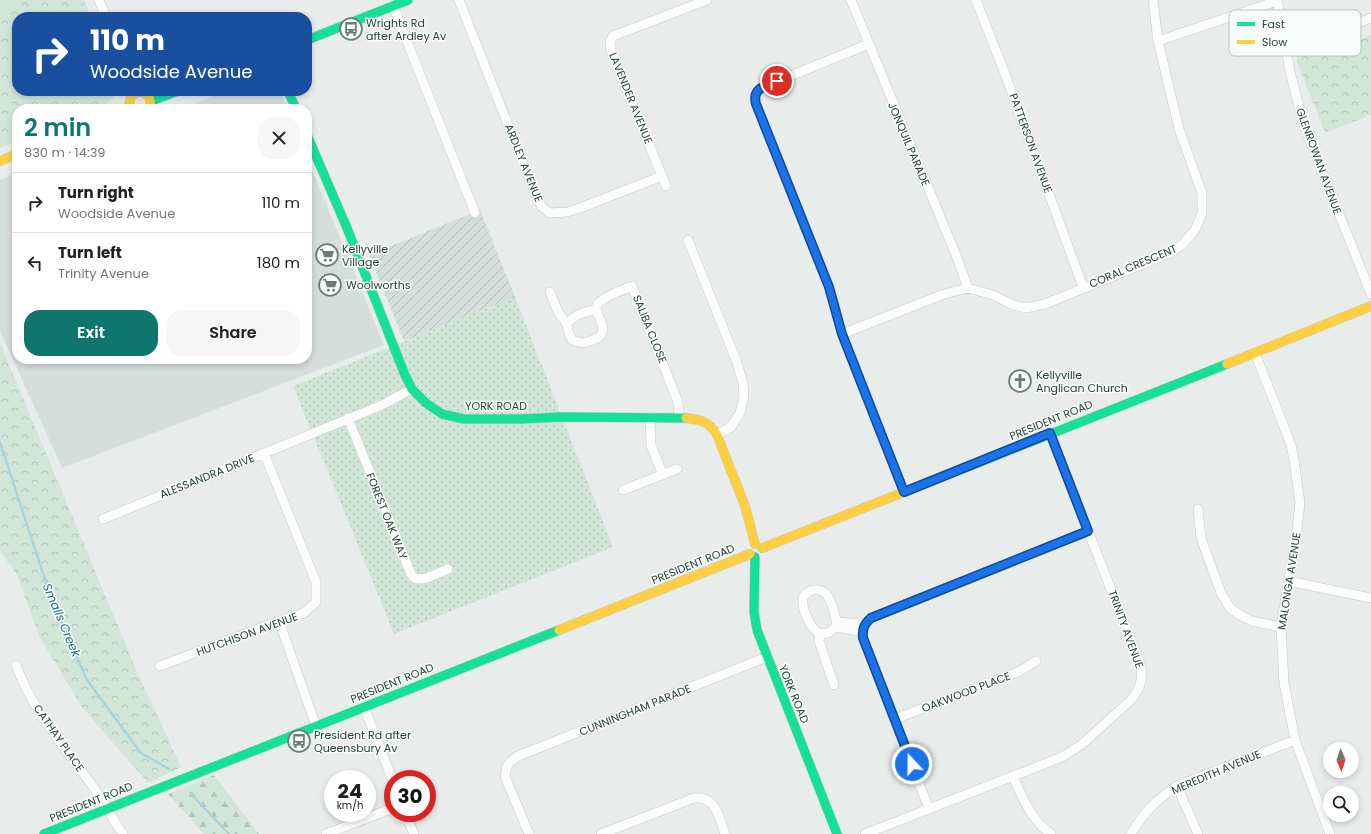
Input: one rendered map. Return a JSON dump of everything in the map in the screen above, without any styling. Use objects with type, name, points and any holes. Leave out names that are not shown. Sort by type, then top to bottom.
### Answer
[{"type":"street","points":[[99,0],[104,12]]},
{"type":"street","points":[[312,38],[408,0]]},
{"type":"street","name":"ARDLEY AVENUE","points":[[459,0],[526,170],[542,207],[550,214],[567,212],[662,176]]},
{"type":"street","name":"LAVENDER AVENUE","points":[[666,186],[611,50],[610,42],[613,36],[707,0]]},
{"type":"street","name":"JONQUIL PARADE","points":[[851,0],[958,260],[968,288]]},
{"type":"street","name":"PATTERSON AVENUE","points":[[976,0],[1010,86],[1083,288]]},
{"type":"street","name":"CORAL CRESCENT","points":[[842,334],[944,294],[968,288],[994,295],[1013,305],[1026,308],[1045,304],[1176,249],[1188,239],[1196,230],[1202,213],[1202,193],[1179,129],[1158,41],[1153,0]]},
{"type":"street","points":[[1248,10],[1277,0]]},
{"type":"street","name":"GLENROWAN AVENUE","points":[[1277,0],[1279,10]]},
{"type":"street","points":[[392,6],[475,213]]},
{"type":"street","points":[[1158,41],[1229,17]]},
{"type":"street","points":[[1361,22],[1371,18]]},
{"type":"street","points":[[869,44],[763,87],[758,90],[754,99],[829,287],[842,334],[904,492]]},
{"type":"street","name":"GLENROWAN AVENUE","points":[[1288,56],[1294,89],[1306,129],[1371,294]]},
{"type":"street","points":[[152,104],[168,96]]},
{"type":"street","name":"YORK ROAD","points":[[312,147],[347,228],[405,375],[412,389],[426,403],[442,414],[464,419],[679,417],[702,420],[713,428],[717,435],[759,546]]},
{"type":"street","points":[[0,161],[12,156]]},
{"type":"street","points":[[688,240],[736,360],[742,383],[744,397],[740,413],[731,427],[717,435]]},
{"type":"street","name":"SALIBA CLOSE","points":[[596,310],[597,305],[602,299],[632,286],[678,402],[679,417]]},
{"type":"street","points":[[550,292],[559,314],[568,324]]},
{"type":"street","name":"PRESIDENT ROAD","points":[[759,546],[904,492],[1371,306]]},
{"type":"street","points":[[596,310],[602,324],[603,330],[601,335],[587,343],[578,343],[572,340],[568,329],[568,324],[572,318],[588,311],[596,310]]},
{"type":"street","name":"MALONGA AVENUE","points":[[1255,353],[1291,445],[1300,503],[1296,537],[1280,627],[1284,683],[1295,740],[1330,834]]},
{"type":"street","name":"ALESSANDRA DRIVE","points":[[103,519],[382,405],[412,389]]},
{"type":"street","points":[[650,417],[651,445],[663,475]]},
{"type":"street","name":"FOREST OAK WAY","points":[[348,418],[411,574],[414,578],[423,579],[448,569]]},
{"type":"street","name":"TRINITY AVENUE","points":[[865,834],[1062,757],[1073,751],[1136,695],[1142,679],[1142,670],[1050,433]]},
{"type":"street","name":"HUTCHISON AVENUE","points":[[160,666],[304,613],[316,602],[316,582],[264,453]]},
{"type":"street","points":[[623,490],[677,469]]},
{"type":"street","points":[[1198,509],[1201,538],[1221,593],[1230,608],[1252,621],[1280,627]]},
{"type":"street","points":[[929,809],[863,638],[864,628],[871,618],[1088,531]]},
{"type":"street","points":[[753,556],[749,548],[752,545],[759,546]]},
{"type":"street","name":"YORK ROAD","points":[[753,556],[756,571],[754,614],[757,630],[836,834]]},
{"type":"street","name":"PRESIDENT ROAD","points":[[44,834],[364,707],[753,556]]},
{"type":"street","points":[[1288,581],[1371,598]]},
{"type":"street","points":[[818,590],[823,591],[828,597],[836,624],[828,633],[820,634],[812,628],[803,605],[806,593],[818,590]]},
{"type":"street","points":[[279,621],[316,726]]},
{"type":"street","points":[[836,624],[864,628]]},
{"type":"street","points":[[820,634],[819,641],[834,685]]},
{"type":"street","name":"CUNNINGHAM PARADE","points":[[528,834],[506,778],[506,770],[503,765],[518,756],[767,657]]},
{"type":"street","name":"OAKWOOD PLACE","points":[[895,719],[1020,671],[1036,661]]},
{"type":"street","name":"CATHAY PLACE","points":[[16,665],[25,688],[64,747],[108,808],[123,834]]},
{"type":"street","points":[[364,707],[389,770]]},
{"type":"street","name":"MEREDITH AVENUE","points":[[1131,834],[1146,811],[1177,786],[1295,740]]},
{"type":"street","points":[[1013,777],[1024,802],[1038,822],[1052,834]]},
{"type":"street","points":[[1177,786],[1198,834]]},
{"type":"street","points":[[600,834],[694,798],[707,795],[715,807],[725,834]]},
{"type":"street","points":[[326,834],[384,811]]},
{"type":"street","points":[[409,822],[414,834]]},
{"type":"shaded area","points":[[213,96],[282,96],[285,104],[193,104]]},
{"type":"shaded area","name":"Kellyville Village","points":[[312,169],[384,345],[62,468],[15,364],[312,364]]},
{"type":"shaded area","name":"Kellyville Village","points":[[12,175],[12,358],[0,331],[0,180]]},
{"type":"shaded area","points":[[480,210],[515,297],[404,341],[369,255]]},
{"type":"green space","points":[[0,0],[84,0],[89,12],[12,12],[12,96],[114,96],[113,98],[104,104],[12,104],[12,143],[0,148]]},
{"type":"green space","points":[[0,0],[25,0],[4,17],[0,17]]},
{"type":"green space","points":[[1371,35],[1371,115],[1325,133],[1296,59],[1298,56],[1361,56],[1361,39]]},
{"type":"green space","points":[[515,297],[613,547],[394,634],[293,386]]},
{"type":"green space","points":[[0,343],[138,674],[181,767],[148,783],[82,707],[40,638],[17,575],[0,551]]},
{"type":"green space","points":[[214,775],[259,834],[204,834],[168,794]]},
{"type":"waterway","name":"Smalls Creek","points":[[0,442],[50,595],[87,680],[141,753],[169,769]]},
{"type":"waterway","name":"Smalls Creek","points":[[190,793],[229,834]]},
{"type":"traffic: fast","points":[[312,38],[408,0]]},
{"type":"traffic: fast","points":[[151,101],[164,96]]},
{"type":"traffic: fast","points":[[290,96],[294,104]]},
{"type":"traffic: fast","points":[[312,147],[347,228],[405,375],[412,389],[426,403],[442,414],[464,419],[561,417],[686,418]]},
{"type":"traffic: fast","points":[[917,487],[1227,364]]},
{"type":"traffic: fast","points":[[755,557],[754,612],[757,630],[837,834]]},
{"type":"traffic: fast","points":[[44,834],[559,630]]},
{"type":"traffic: slow","points":[[130,104],[132,96]]},
{"type":"traffic: slow","points":[[148,96],[150,104]]},
{"type":"traffic: slow","points":[[0,161],[12,156]]},
{"type":"traffic: slow","points":[[1227,364],[1371,306]]},
{"type":"traffic: slow","points":[[686,418],[708,424],[717,435],[745,506],[755,544]]},
{"type":"traffic: slow","points":[[762,548],[917,487]]},
{"type":"traffic: slow","points":[[559,630],[750,554]]},
{"type":"place","name":"Wrights Rd after Ardley Av","points":[[351,29]]},
{"type":"place","name":"Kellyville Village","points":[[327,255]]},
{"type":"place","name":"Woolworths","points":[[330,285]]},
{"type":"place","name":"Kellyville Anglican Church","points":[[1020,381]]},
{"type":"place","name":"President Rd after Queensbury Av","points":[[299,741]]},
{"type":"route","points":[[777,81],[758,90],[754,99],[829,287],[837,321],[904,492],[1050,433],[1088,531],[871,618],[864,624],[863,638],[912,764]]}]
